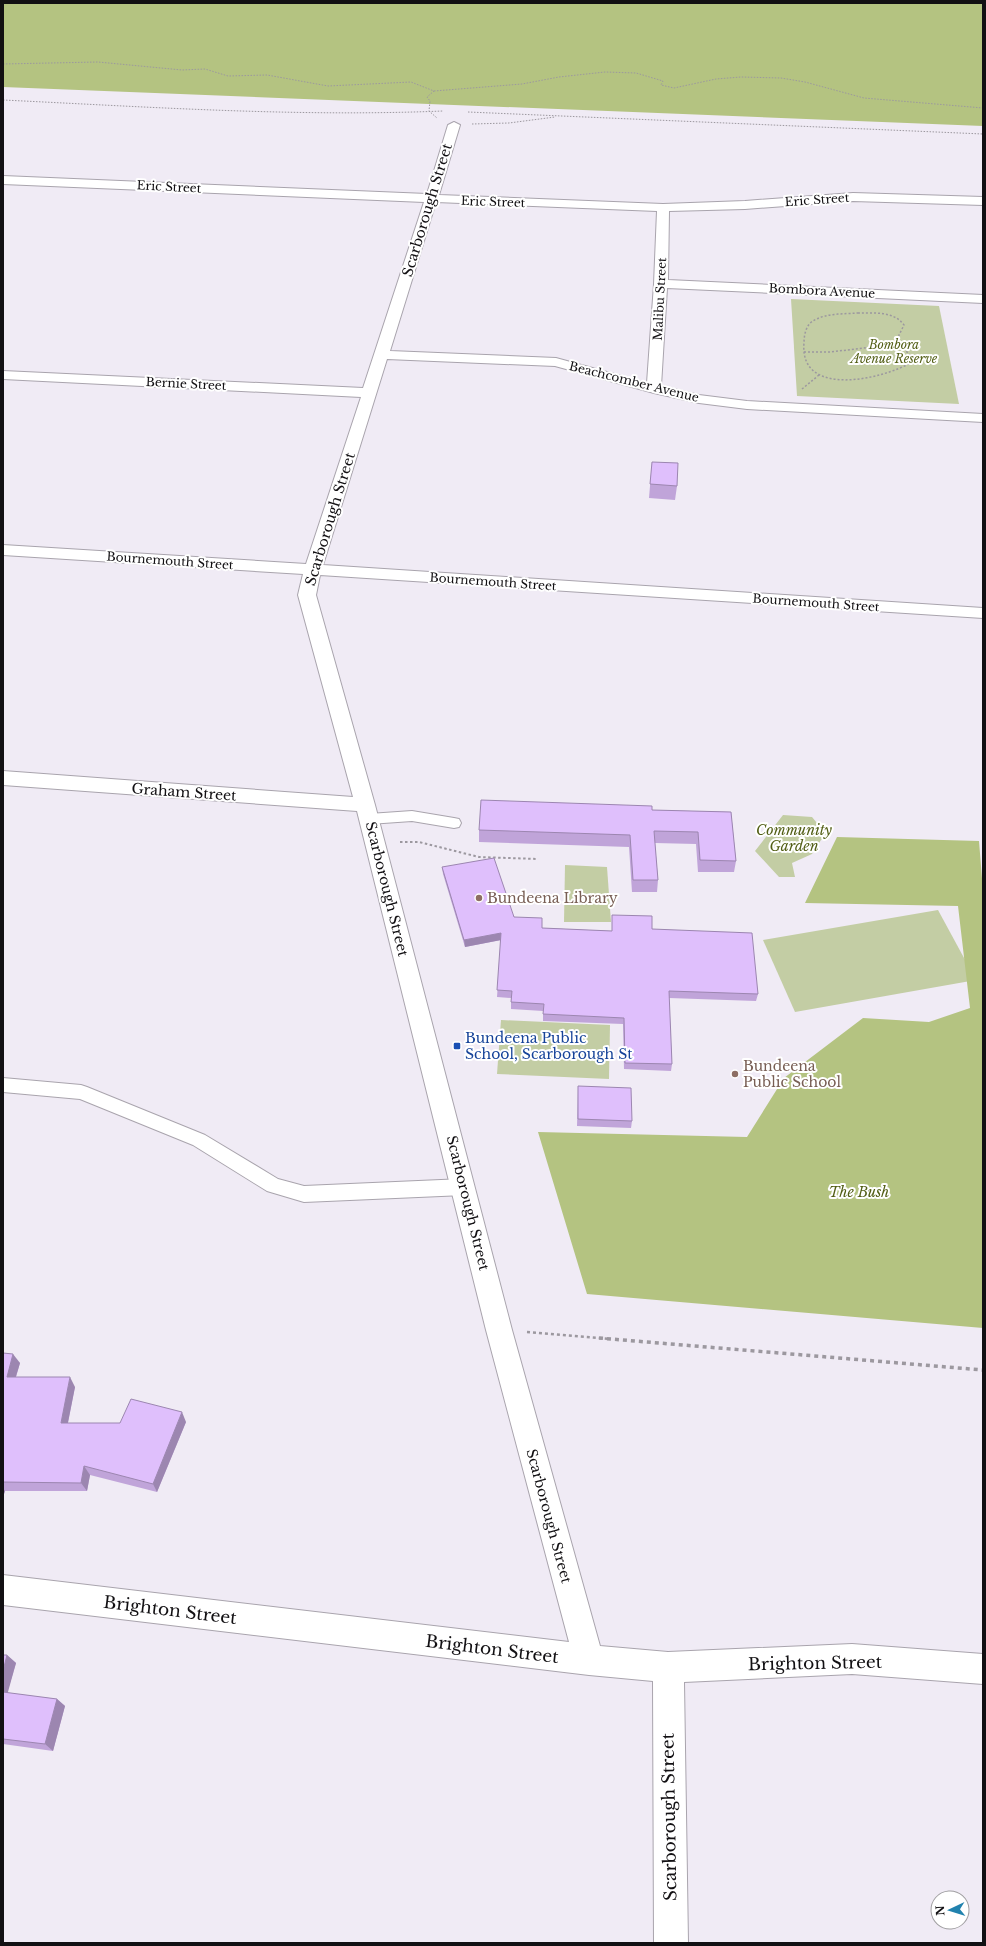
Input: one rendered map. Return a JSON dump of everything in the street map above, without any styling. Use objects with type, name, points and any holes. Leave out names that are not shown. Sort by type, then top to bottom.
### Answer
[{"type":"street","name":"Scarborough Street","points":[[454,125],[432,199],[368,393],[313,570],[307,595],[367,812],[464,1186],[499,1330],[589,1660]]},
{"type":"street","name":"Eric Street","points":[[3,180],[664,208],[745,205],[853,197],[983,201]]},
{"type":"street","name":"Malibu Street","points":[[654,389],[664,208]]},
{"type":"street","name":"Bombora Avenue","points":[[661,284],[983,299]]},
{"type":"street","name":"Beachcomber Avenue","points":[[381,355],[556,362],[654,389],[698,399],[747,405],[983,418]]},
{"type":"street","name":"Bernie Street","points":[[3,375],[368,393]]},
{"type":"street","name":"Bournemouth Street","points":[[3,550],[983,613]]},
{"type":"street","name":"Graham Street","points":[[3,778],[367,812]]},
{"type":"street","name":"Brighton Street","points":[[3,1590],[589,1660],[668,1667],[852,1659],[983,1669]]},
{"type":"street","name":"Scarborough Street","points":[[668,1667],[671,1943]]},
{"type":"lane","points":[[367,812],[412,816],[454,823]]},
{"type":"lane","points":[[3,1085],[81,1092],[199,1140],[273,1185],[304,1194],[464,1186]]},
{"type":"path","points":[[3,64],[98,62],[182,70],[205,69],[228,76],[267,75],[328,86],[411,82],[434,91]]},
{"type":"path","points":[[429,111],[430,101],[427,97],[434,91],[457,87],[524,84],[546,79],[620,72],[653,76],[663,81],[661,85],[674,88],[716,79],[741,77],[781,78],[805,82],[864,98],[983,108]]},
{"type":"path","points":[[3,100],[350,114],[444,111]]},
{"type":"path","points":[[466,112],[983,134]]},
{"type":"path","points":[[454,125],[509,123],[546,119],[557,116]]},
{"type":"path","points":[[879,314],[897,318],[902,321],[904,326],[899,335],[899,344],[910,355],[912,362],[906,367],[867,377],[844,379],[819,375],[807,364],[804,352],[805,332],[812,322],[834,315],[879,314]]},
{"type":"path","points":[[804,352],[830,352],[899,344]]},
{"type":"path","points":[[395,842],[419,842],[479,857],[538,859]]},
{"type":"path","points":[[499,1330],[983,1370]]},
{"type":"green space","points":[[3,3],[983,3],[983,126],[3,87]]},
{"type":"green space","name":"Bombora Avenue Reserve","points":[[791,299],[939,306],[959,404],[797,396]]},
{"type":"green space","name":"Community Garden","points":[[783,815],[812,817],[827,835],[821,840],[812,854],[792,863],[795,877],[779,877],[755,851]]},
{"type":"green space","name":"The Bush","points":[[837,837],[979,841],[983,891],[983,1328],[587,1294],[538,1132],[747,1137],[784,1078],[863,1018],[929,1022],[970,1008],[958,906],[805,903]]},
{"type":"green space","points":[[565,865],[607,867],[611,922],[564,922]]},
{"type":"green space","points":[[938,910],[976,980],[795,1012],[763,940]]},
{"type":"green space","points":[[501,1020],[610,1025],[609,1079],[497,1074]]},
{"type":"building","points":[[652,462],[678,463],[677,486],[650,484]]},
{"type":"building","points":[[481,800],[652,806],[652,810],[731,812],[736,861],[700,860],[698,832],[654,831],[658,880],[633,880],[630,835],[479,830]]},
{"type":"building","points":[[494,858],[514,917],[542,918],[542,928],[612,931],[612,915],[652,916],[652,929],[752,933],[758,994],[669,991],[672,1064],[625,1063],[624,1018],[543,1014],[544,1004],[511,1002],[512,991],[497,990],[501,933],[464,940],[442,867]]},
{"type":"building","points":[[578,1086],[631,1088],[632,1121],[578,1119]]},
{"type":"building","points":[[3,1353],[13,1354],[7,1377],[70,1377],[61,1423],[120,1423],[131,1399],[182,1412],[153,1484],[84,1466],[81,1483],[3,1482]]},
{"type":"building","points":[[3,1655],[7,1655],[3,1671]]},
{"type":"building","points":[[3,1692],[57,1699],[45,1744],[3,1739]]},
{"type":"place","name":"Bundeena Library","points":[[479,898]]},
{"type":"place","name":"Bundeena Public School, Scarborough St","points":[[457,1046]]},
{"type":"place","name":"Bundeena Public School","points":[[735,1074]]}]
